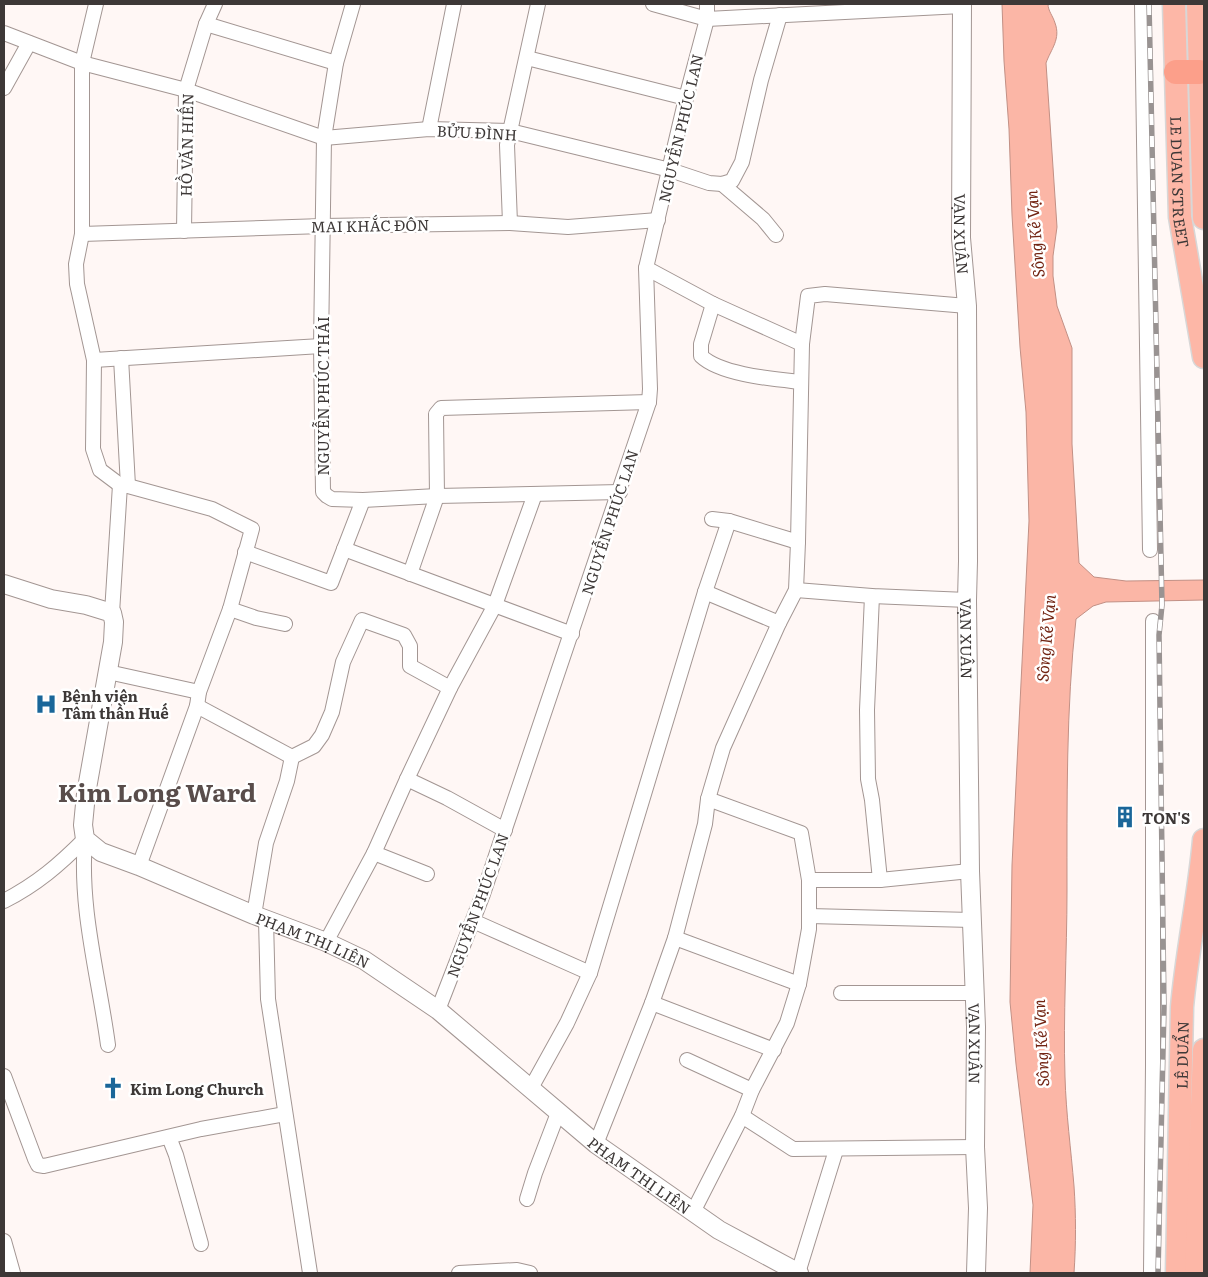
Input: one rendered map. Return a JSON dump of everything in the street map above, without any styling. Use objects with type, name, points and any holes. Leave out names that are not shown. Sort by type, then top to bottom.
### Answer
[{"type":"highway","points":[[1176,72],[1200,72]]},
{"type":"main road","name":"LE DUAN STREET","points":[[1174,4],[1180,217],[1204,357]]},
{"type":"main road","points":[[1198,4],[1204,218]]},
{"type":"main road","name":"LÊ DUẨN","points":[[1177,1273],[1182,1007],[1195,976],[1192,938],[1204,840]]},
{"type":"main road","name":"LÊ DUẨN","points":[[1196,1273],[1204,1050]]},
{"type":"street","points":[[96,4],[82,63],[82,234],[76,264],[78,284],[94,360],[93,449],[100,470],[124,486],[212,509],[252,529],[230,609],[139,866]]},
{"type":"street","name":"NGUYỄN PHÚC THÁI","points":[[353,4],[336,63],[324,138],[321,346],[323,492],[332,499],[363,500],[437,496],[620,492]]},
{"type":"street","points":[[429,129],[454,4]]},
{"type":"street","points":[[510,223],[507,145],[538,4]]},
{"type":"street","points":[[658,4],[706,19],[962,5]]},
{"type":"street","name":"NGUYỄN PHÚC LAN","points":[[438,1010],[473,921],[505,830],[649,402],[646,268],[706,19],[707,4]]},
{"type":"street","points":[[1142,4],[1150,550]]},
{"type":"street","name":"HỒ VĂN HIẾN","points":[[184,231],[186,90],[210,5]]},
{"type":"street","name":"VẠN XUÂN","points":[[962,5],[961,238],[966,306],[970,871],[975,994],[975,1147],[978,1208],[976,1273]]},
{"type":"street","points":[[722,184],[732,182],[742,162],[761,80],[780,14]]},
{"type":"street","points":[[206,24],[336,63]]},
{"type":"street","name":"BỬU ĐÌNH","points":[[4,34],[82,63],[186,90],[324,138],[429,129],[510,131],[670,170],[709,183],[722,184]]},
{"type":"street","points":[[4,88],[29,43]]},
{"type":"street","points":[[527,58],[686,98]]},
{"type":"street","points":[[722,184],[763,219],[776,235]]},
{"type":"street","name":"MAI KHẮC ĐÔN","points":[[82,234],[323,226],[510,223],[568,226],[658,220]]},
{"type":"street","points":[[646,268],[713,304],[802,344]]},
{"type":"street","points":[[596,1144],[652,1003],[675,938],[705,824],[708,798],[723,748],[779,623],[796,590],[802,344],[808,296],[825,294],[966,306]]},
{"type":"street","points":[[713,304],[701,344],[701,356],[705,360],[716,366],[742,373],[801,382]]},
{"type":"street","points":[[94,360],[321,346]]},
{"type":"street","points":[[108,1045],[90,944],[83,861],[85,839],[83,824],[86,794],[108,672],[114,622],[112,613],[124,486],[121,358]]},
{"type":"street","points":[[410,574],[437,496],[436,414],[442,408],[649,402]]},
{"type":"street","points":[[326,942],[374,853],[450,688],[495,606],[535,494]]},
{"type":"street","points":[[245,552],[331,583],[363,500]]},
{"type":"street","points":[[712,519],[729,521],[798,542]]},
{"type":"street","points":[[531,1088],[567,1023],[590,973],[705,592],[729,521]]},
{"type":"street","points":[[344,550],[572,634]]},
{"type":"street","points":[[4,584],[51,599],[86,605],[112,613]]},
{"type":"street","points":[[796,590],[872,596],[967,600]]},
{"type":"street","points":[[705,592],[779,623]]},
{"type":"street","points":[[872,596],[867,710],[868,779],[880,880]]},
{"type":"street","points":[[230,609],[256,618],[285,624]]},
{"type":"street","points":[[292,757],[314,746],[322,735],[332,712],[343,662],[362,620],[404,635],[410,646],[410,666],[450,688]]},
{"type":"street","points":[[1150,1273],[1153,1075],[1153,621]]},
{"type":"street","points":[[108,672],[198,699],[292,757]]},
{"type":"street","points":[[292,757],[287,781],[266,843],[260,917],[268,999],[310,1273]]},
{"type":"street","points":[[407,779],[447,798],[505,830]]},
{"type":"street","points":[[693,1212],[742,1116],[752,1090],[787,1023],[799,984],[809,929],[809,880],[801,833],[708,798]]},
{"type":"street","points":[[4,901],[28,889],[62,862],[85,839]]},
{"type":"street","name":"PHẠM THỊ LIÊN","points":[[85,839],[101,852],[326,942],[364,960],[438,1010],[596,1144],[693,1212],[726,1233],[798,1273]]},
{"type":"street","points":[[374,853],[427,874]]},
{"type":"street","points":[[809,880],[880,880],[970,871]]},
{"type":"street","points":[[809,916],[972,920]]},
{"type":"street","points":[[473,921],[590,973]]},
{"type":"street","points":[[675,938],[799,984]]},
{"type":"street","points":[[841,993],[975,994]]},
{"type":"street","points":[[652,1003],[774,1050]]},
{"type":"street","points":[[687,1060],[752,1090]]},
{"type":"street","points":[[4,1076],[38,1165],[44,1166],[201,1129],[285,1114]]},
{"type":"street","points":[[527,1199],[558,1113]]},
{"type":"street","points":[[742,1116],[793,1149],[975,1147]]},
{"type":"street","points":[[169,1137],[176,1155],[201,1244]]},
{"type":"street","points":[[798,1273],[836,1150]]},
{"type":"street","points":[[4,1241],[13,1273]]},
{"type":"street","points":[[459,1273],[517,1270],[530,1273]]},
{"type":"water","name":"Sông Kẻ Vạn","points":[[1002,4],[1048,4],[1057,29],[1055,44],[1046,63],[1057,227],[1053,256],[1053,276],[1057,306],[1072,348],[1072,444],[1079,563],[1094,577],[1126,581],[1204,580],[1204,600],[1106,602],[1093,606],[1076,619],[1070,687],[1068,755],[1064,1030],[1067,1118],[1075,1208],[1074,1273],[1030,1273],[1033,1205],[1010,1002],[1012,865],[1029,521],[1026,412],[1012,215]]},
{"type":"railway","points":[[1149,4],[1162,605],[1159,635],[1164,1007],[1158,1273]]},
{"type":"place","name":"Bệnh viện Tâm thần Huế","points":[[46,704]]},
{"type":"place","name":"TON'S","points":[[1125,817]]},
{"type":"place","name":"Kim Long Church","points":[[113,1088]]},
{"type":"district","name":"Kim Long Ward","points":[[157,791]]}]
